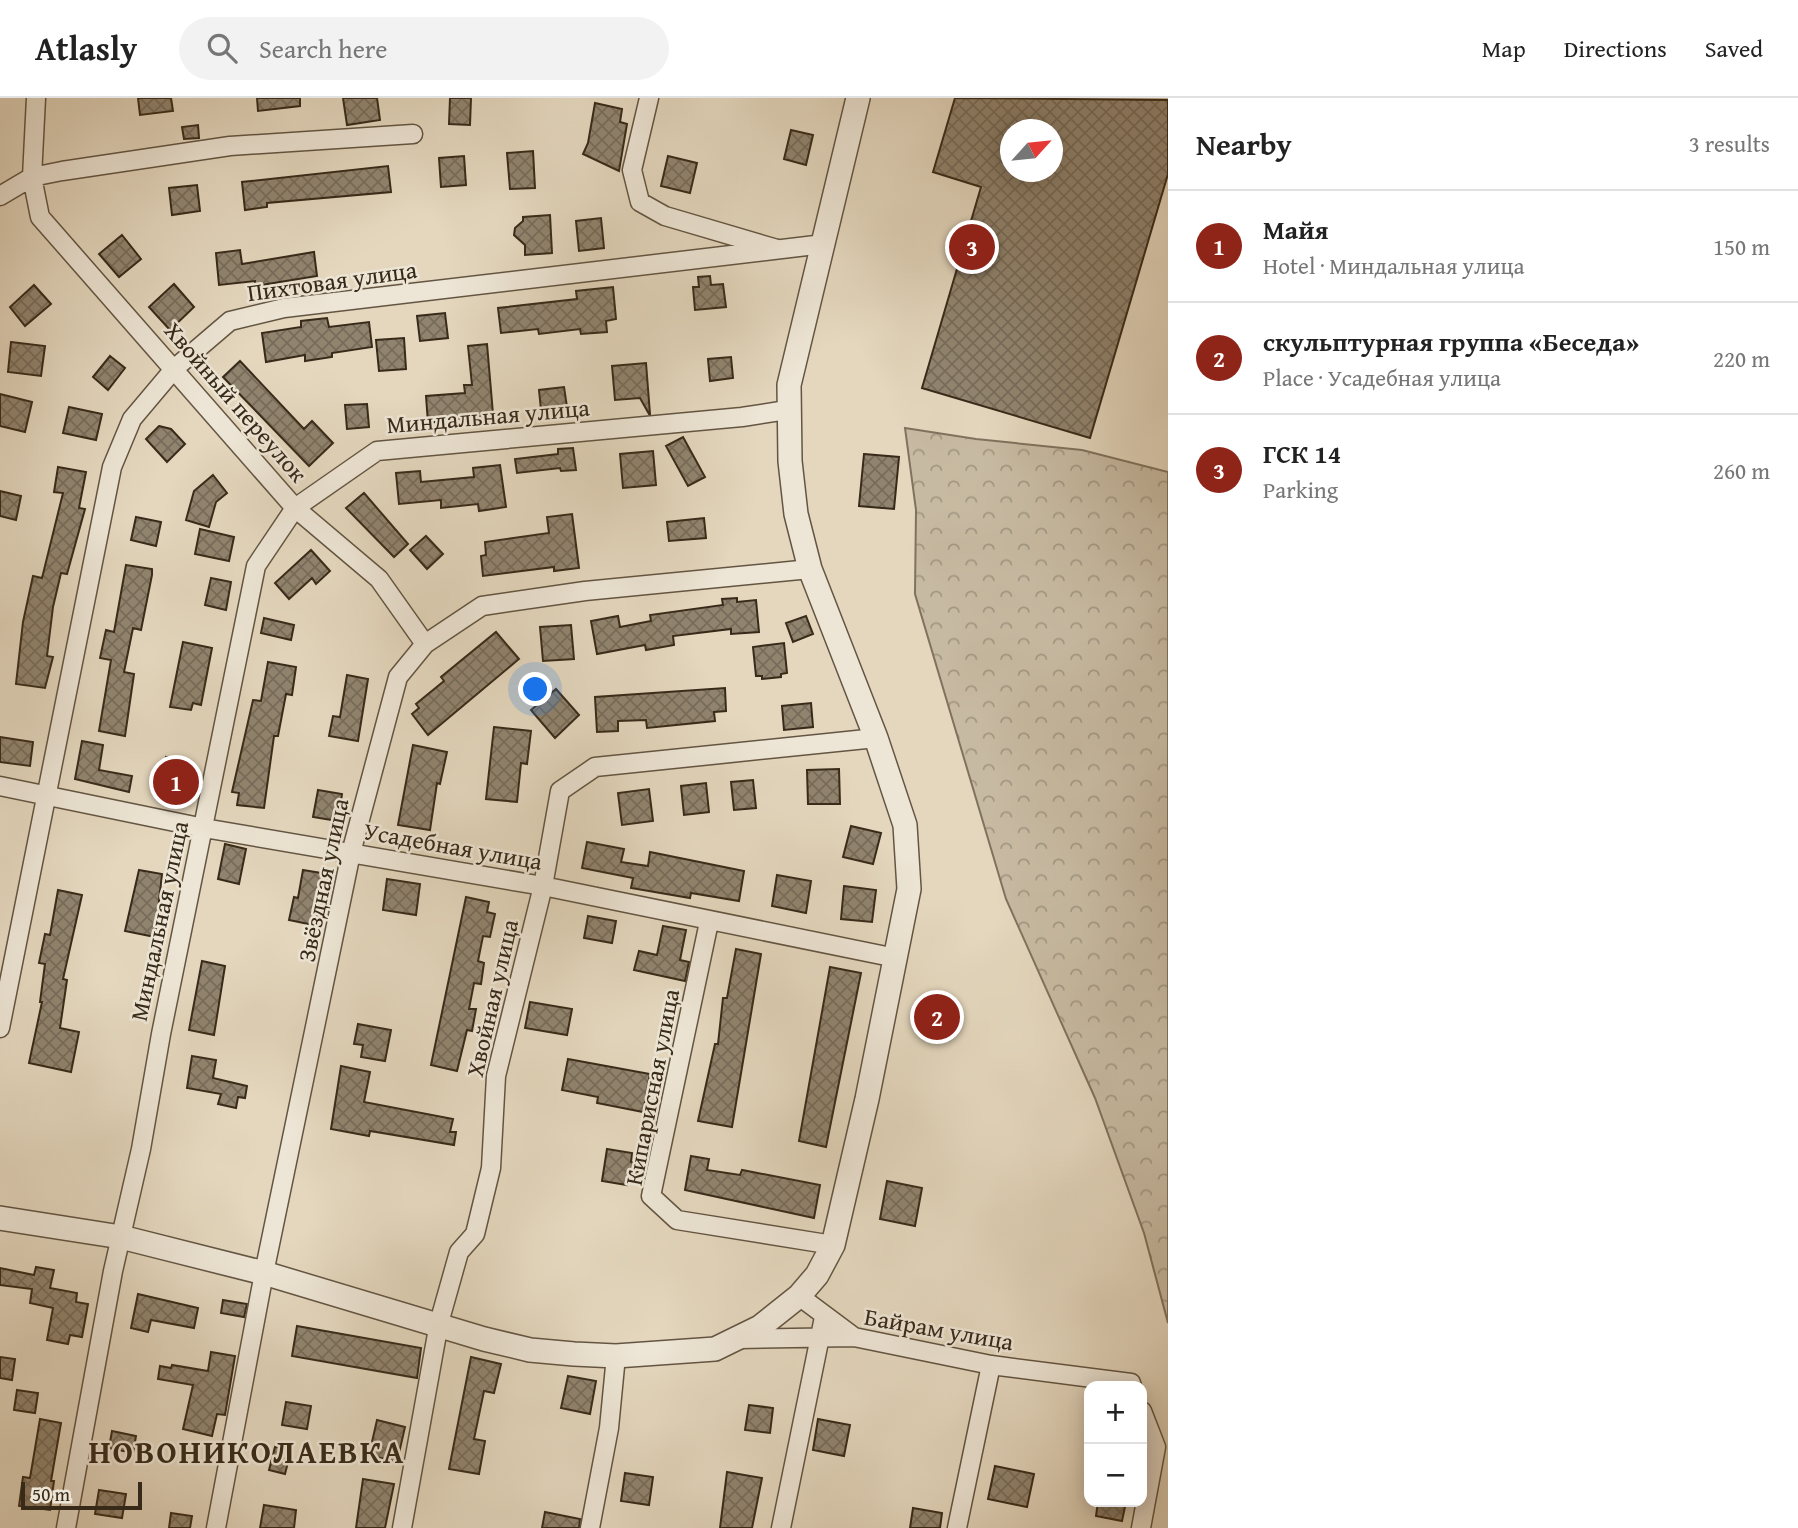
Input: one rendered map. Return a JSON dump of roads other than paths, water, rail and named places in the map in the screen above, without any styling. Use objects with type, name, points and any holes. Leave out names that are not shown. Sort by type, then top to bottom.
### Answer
[{"type":"street","name":"Хвойный переулок","points":[[36,98],[32,177],[40,217],[295,508],[379,579],[425,644]]},
{"type":"street","points":[[649,98],[632,170],[640,202],[665,216],[784,251]]},
{"type":"street","points":[[0,1218],[121,1237],[264,1273],[530,1350],[616,1356],[702,1351],[738,1339],[760,1327],[799,1296],[817,1275],[833,1245],[909,889],[905,825],[876,738],[810,569],[796,514],[787,410],[801,331],[858,98]]},
{"type":"street","points":[[0,196],[32,177],[230,146],[413,134]]},
{"type":"street","name":"Пихтовая улица","points":[[0,1028],[112,467],[132,419],[175,368],[230,321],[284,308],[784,251],[824,244]]},
{"type":"street","name":"Миндальная улица","points":[[66,1528],[121,1237],[256,566],[295,508],[377,451],[742,417],[787,410]]},
{"type":"street","name":"Звёздная улица","points":[[216,1528],[264,1273],[351,853],[398,677],[425,644],[482,606],[585,591],[810,569]]},
{"type":"street","name":"Хвойная улица","points":[[402,1528],[439,1323],[459,1252],[475,1234],[488,1181],[496,1076],[543,886],[560,791],[595,767],[876,738]]},
{"type":"street","name":"Усадебная улица","points":[[0,786],[204,828],[543,886],[896,958]]},
{"type":"street","name":"Кипарисная улица","points":[[709,922],[651,1196],[677,1220],[833,1245]]},
{"type":"street","points":[[799,1296],[854,1337]]},
{"type":"street","points":[[781,1528],[824,1317]]},
{"type":"street","name":"Байрам улица","points":[[738,1339],[854,1337],[991,1365],[1104,1381]]},
{"type":"street","points":[[590,1528],[609,1428],[616,1356]]},
{"type":"street","points":[[957,1528],[991,1365]]},
{"type":"street","points":[[1141,1528],[1156,1447],[1147,1424]]},
{"type":"place","name":"ГСК 14","points":[[972,247]]},
{"type":"place","name":"Майя","points":[[176,782]]},
{"type":"place","name":"скульптурная группа «Беседа»","points":[[937,1017]]},
{"type":"district","name":"НОВОНИКОЛАЕВКА","points":[[247,1451]]}]
